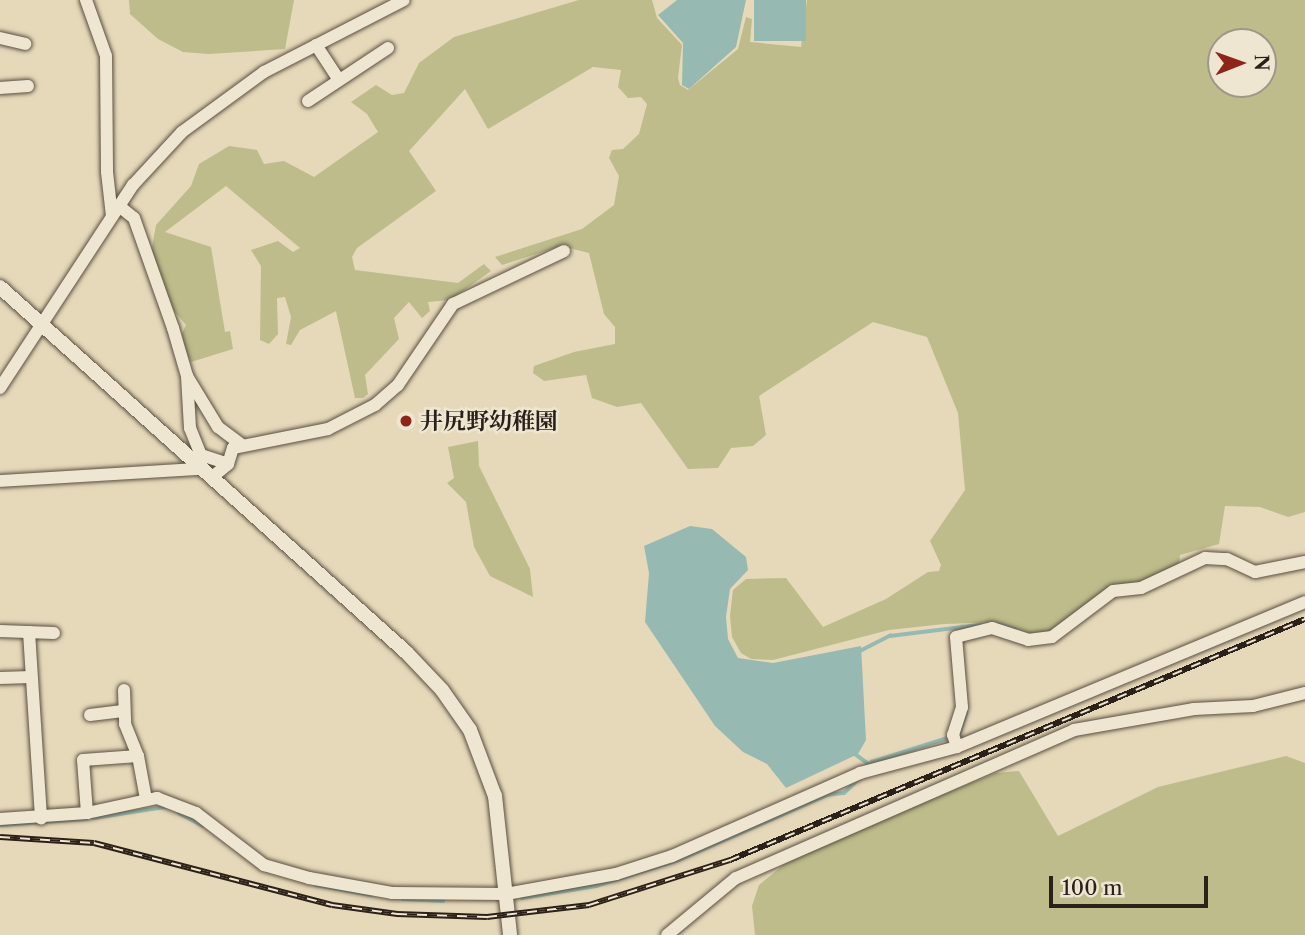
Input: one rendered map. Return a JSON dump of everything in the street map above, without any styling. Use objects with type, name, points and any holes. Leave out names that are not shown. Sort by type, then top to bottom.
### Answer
[{"type":"street","points":[[86,0],[106,55],[107,172],[116,211]]},
{"type":"street","points":[[0,388],[6,369],[41,325],[146,169],[198,118],[264,72],[384,5],[404,0]]},
{"type":"street","points":[[0,38],[25,44]]},
{"type":"street","points":[[316,45],[339,80]]},
{"type":"street","points":[[308,101],[388,48]]},
{"type":"street","points":[[0,88],[28,86]]},
{"type":"street","points":[[116,211],[134,218],[187,376],[218,427],[243,446]]},
{"type":"street","points":[[0,481],[205,474],[228,464],[233,448],[267,445],[328,429],[375,404],[398,385],[453,304],[564,251]]},
{"type":"street","points":[[0,288],[406,652],[460,713],[495,796],[510,935]]},
{"type":"street","points":[[187,376],[190,428],[201,455],[228,464]]},
{"type":"street","points":[[955,740],[962,707],[956,636],[1001,628],[1028,640],[1052,637],[1103,596],[1140,588],[1205,558],[1227,559],[1255,572],[1305,562]]},
{"type":"street","points":[[0,819],[41,820],[87,813],[146,799],[170,801],[188,809],[264,864],[309,878],[392,893],[506,894],[647,865],[781,811],[865,771],[955,740],[1305,602]]},
{"type":"street","points":[[0,631],[54,633]]},
{"type":"street","points":[[29,632],[41,820]]},
{"type":"street","points":[[0,678],[32,677]]},
{"type":"street","points":[[124,690],[123,711],[138,756],[146,799]]},
{"type":"street","points":[[667,935],[736,878],[1074,730],[1194,709],[1253,706],[1305,693]]},
{"type":"street","points":[[90,715],[123,711]]},
{"type":"street","points":[[87,813],[83,760],[138,756]]},
{"type":"shaded area","points":[[129,0],[294,0],[285,49],[209,54],[183,52],[158,39],[130,14]]},
{"type":"shaded area","points":[[579,0],[652,0],[657,18],[682,45],[678,78],[680,85],[688,90],[738,49],[746,17],[752,19],[750,42],[801,47],[807,0],[1305,0],[1305,512],[1288,517],[1260,507],[1225,506],[1219,544],[1180,555],[1179,566],[1138,584],[1108,587],[1051,632],[1034,635],[999,622],[944,624],[889,630],[773,660],[751,659],[741,653],[732,637],[730,616],[733,590],[746,579],[786,578],[823,627],[886,599],[928,572],[939,571],[941,565],[930,541],[965,490],[958,413],[927,337],[873,322],[759,396],[766,435],[753,446],[731,448],[718,468],[688,469],[641,403],[617,407],[592,398],[586,375],[544,381],[533,373],[534,366],[574,352],[615,344],[615,327],[604,314],[589,253],[561,246],[502,265],[495,257],[582,229],[614,205],[619,176],[609,158],[612,150],[623,149],[639,134],[647,104],[641,97],[628,98],[618,87],[621,70],[593,67],[488,129],[465,89],[409,151],[436,191],[357,248],[352,257],[355,270],[458,283],[484,264],[491,271],[450,300],[428,302],[430,311],[422,318],[409,302],[394,318],[399,339],[365,375],[368,394],[363,398],[355,398],[336,311],[300,330],[291,345],[286,344],[291,317],[285,297],[277,298],[278,334],[269,344],[260,340],[261,266],[251,250],[278,241],[293,252],[300,248],[226,186],[165,232],[211,247],[225,332],[230,331],[233,349],[191,362],[180,338],[186,325],[171,307],[151,253],[156,225],[191,186],[199,164],[229,146],[257,150],[264,164],[284,161],[314,177],[378,132],[367,114],[351,102],[376,85],[392,95],[404,93],[419,63],[454,37]]},
{"type":"shaded area","points":[[478,441],[479,466],[530,569],[533,597],[490,576],[474,547],[466,502],[447,483],[454,478],[448,447]]},
{"type":"shaded area","points":[[1286,756],[1305,763],[1305,935],[755,935],[752,906],[759,885],[798,853],[996,773],[1019,771],[1058,836],[1158,787]]},
{"type":"water","points":[[677,0],[746,0],[736,47],[689,89],[682,85],[683,43],[658,15]]},
{"type":"water","points":[[754,0],[806,0],[806,41],[754,41]]},
{"type":"water","points":[[690,526],[712,529],[746,557],[748,570],[730,589],[726,617],[728,639],[738,658],[773,663],[861,646],[866,740],[858,754],[786,788],[767,764],[743,752],[715,726],[645,622],[649,573],[644,546]]},
{"type":"waterway","points":[[999,624],[1015,629]]},
{"type":"waterway","points":[[962,632],[962,627],[981,625]]},
{"type":"waterway","points":[[860,651],[890,636],[962,627]]},
{"type":"waterway","points":[[960,732],[966,713]]},
{"type":"waterway","points":[[867,768],[872,762],[951,737]]},
{"type":"waterway","points":[[855,754],[869,764]]},
{"type":"waterway","points":[[522,898],[596,886],[679,860],[827,795],[844,793],[861,777]]},
{"type":"waterway","points":[[94,818],[166,807]]},
{"type":"waterway","points":[[179,813],[203,826]]},
{"type":"waterway","points":[[0,825],[86,819]]},
{"type":"waterway","points":[[316,885],[371,895]]},
{"type":"waterway","points":[[403,899],[443,901]]},
{"type":"railway","points":[[0,837],[94,843],[332,905],[397,914],[487,917],[589,905],[730,860],[1305,619]]},
{"type":"place","name":"井尻野幼稚園","points":[[406,421]]}]
